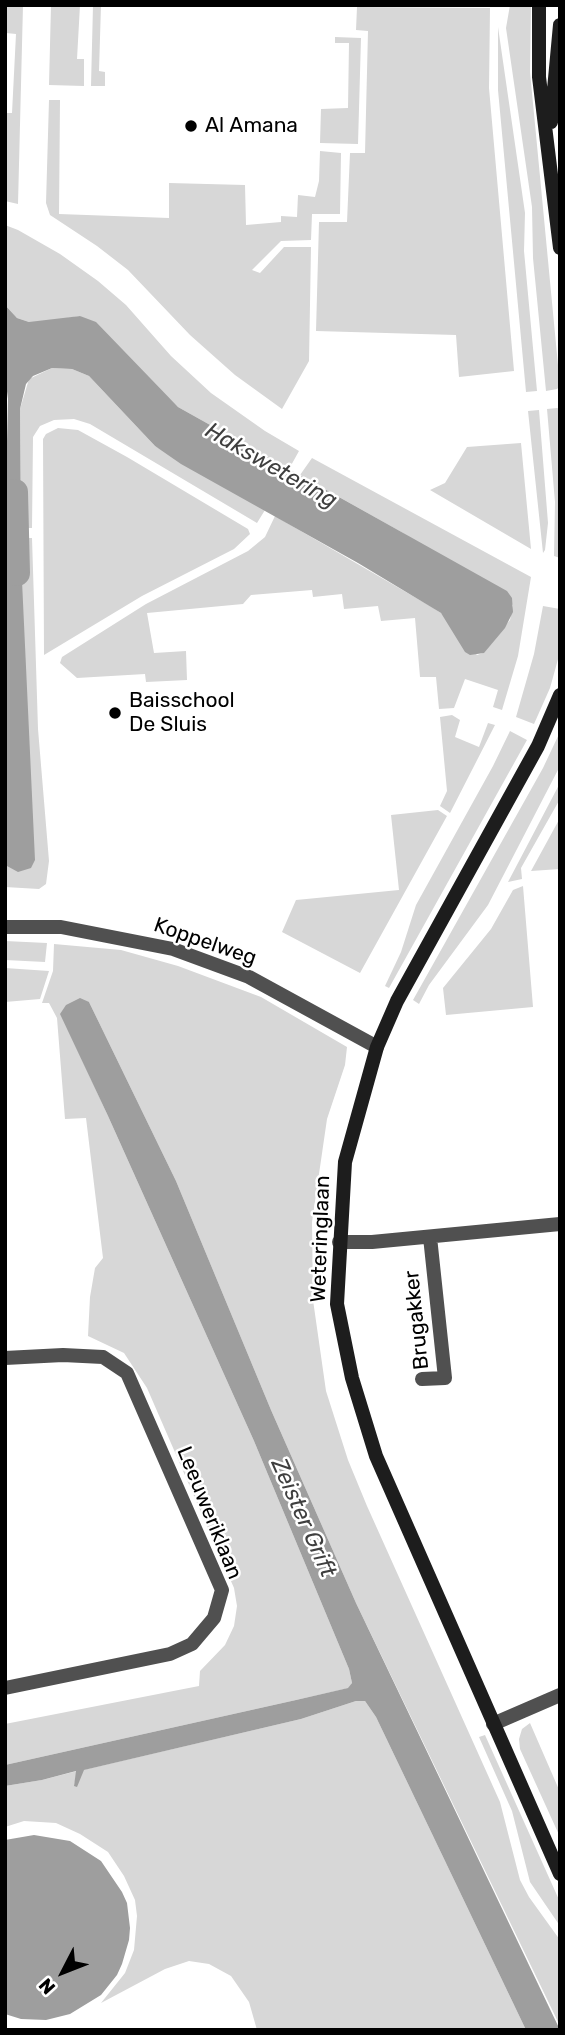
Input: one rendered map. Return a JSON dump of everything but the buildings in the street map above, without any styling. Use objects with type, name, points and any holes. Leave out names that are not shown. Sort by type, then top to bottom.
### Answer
[{"type":"street","points":[[539,5],[539,77],[560,248]]},
{"type":"street","points":[[549,148],[560,24]]},
{"type":"street","name":"Weteringlaan","points":[[560,695],[538,746],[397,1000],[377,1047],[345,1162],[337,1304],[352,1378],[376,1456],[560,1874]]},
{"type":"street","name":"Koppelweg","points":[[5,927],[61,927],[173,949],[249,977],[377,1047]]},
{"type":"street","points":[[339,1242],[430,1237],[560,1224]]},
{"type":"street","name":"Brugakker","points":[[422,1379],[445,1378],[430,1237]]},
{"type":"street","name":"Leeuweriklaan","points":[[5,1358],[63,1354],[103,1357],[127,1373],[222,1590],[214,1618],[192,1644],[170,1654],[5,1688]]},
{"type":"street","points":[[493,1724],[560,1695]]},
{"type":"shaded area","points":[[7,5],[23,5],[18,204],[5,201],[5,113],[12,113],[16,34],[6,33]]},
{"type":"shaded area","points":[[51,5],[80,5],[77,59],[84,59],[84,86],[49,85]]},
{"type":"shaded area","points":[[93,5],[101,5],[99,71],[105,72],[105,86],[91,86]]},
{"type":"shaded area","points":[[510,5],[531,5],[530,72],[560,386],[546,391],[533,258],[532,207],[506,28]]},
{"type":"shaded area","points":[[357,7],[490,8],[489,88],[514,371],[459,377],[456,335],[316,331],[319,222],[347,222],[350,153],[365,153],[368,31],[356,30]]},
{"type":"shaded area","points":[[498,27],[525,213],[524,251],[537,391],[526,392],[498,90]]},
{"type":"shaded area","points":[[335,37],[361,38],[358,144],[320,143],[321,109],[348,108],[349,43],[335,43]]},
{"type":"shaded area","points":[[49,100],[60,100],[59,214],[169,218],[169,183],[245,185],[246,225],[281,222],[281,216],[297,217],[298,195],[315,197],[319,181],[320,151],[341,153],[340,214],[312,214],[311,240],[281,241],[252,270],[260,273],[284,247],[311,247],[309,361],[282,409],[235,375],[190,335],[128,270],[50,215],[46,203]]},
{"type":"shaded area","points":[[5,225],[60,254],[98,281],[126,305],[171,356],[211,393],[299,451],[289,469],[178,407],[80,316],[42,322],[17,318],[5,305]]},
{"type":"shaded area","points":[[52,368],[72,369],[89,376],[155,446],[265,510],[257,523],[90,424],[74,419],[54,420],[40,426],[33,437],[32,528],[21,528],[20,409],[29,379]]},
{"type":"shaded area","points":[[547,409],[560,409],[560,558],[554,556],[555,502]]},
{"type":"shaded area","points":[[539,410],[548,523],[543,553],[528,411]]},
{"type":"shaded area","points":[[58,428],[78,430],[127,457],[248,529],[250,534],[234,549],[142,596],[44,655],[43,439],[46,434]]},
{"type":"shaded area","points":[[521,443],[531,549],[430,490],[445,483],[467,447]]},
{"type":"shaded area","points":[[312,458],[531,577],[518,656],[502,710],[493,707],[498,690],[465,679],[454,708],[439,709],[436,677],[420,677],[415,618],[381,621],[378,606],[344,609],[342,594],[313,597],[312,590],[251,595],[243,604],[147,613],[154,653],[186,651],[187,680],[146,682],[145,674],[77,678],[60,663],[62,657],[146,604],[248,551],[265,537],[275,516],[441,613],[477,655],[483,653],[510,620],[513,605],[403,533],[300,475]]},
{"type":"shaded area","points":[[20,538],[32,538],[38,729],[49,861],[46,884],[39,889],[5,887],[5,590],[6,698],[22,592]]},
{"type":"shaded area","points":[[543,606],[560,609],[560,652],[550,688],[534,724],[516,717],[534,654]]},
{"type":"shaded area","points":[[452,715],[460,720],[455,737],[479,747],[488,723],[495,725],[450,813],[440,806],[447,791],[440,717]]},
{"type":"shaded area","points":[[510,731],[527,740],[389,988],[385,986],[401,952],[416,905]]},
{"type":"shaded area","points":[[560,732],[560,766],[488,905],[429,985],[419,1004],[413,1000],[543,768]]},
{"type":"shaded area","points":[[560,783],[560,799],[521,868],[522,879],[508,882]]},
{"type":"shaded area","points":[[438,810],[447,816],[360,973],[282,932],[296,900],[399,890],[391,815]]},
{"type":"shaded area","points":[[560,818],[560,869],[531,871]]},
{"type":"shaded area","points":[[523,886],[533,1007],[446,1015],[443,988],[491,929],[513,890]]},
{"type":"shaded area","points":[[5,941],[47,943],[45,962],[5,960]]},
{"type":"shaded area","points":[[54,944],[121,950],[178,966],[261,997],[347,1047],[345,1065],[327,1119],[312,1222],[313,1300],[326,1391],[348,1460],[367,1506],[500,1802],[520,1880],[560,1940],[560,2026],[356,1603],[271,1410],[176,1181],[89,1002],[61,1014],[254,1441],[349,1669],[352,1683],[349,1688],[5,1765],[5,1724],[199,1686],[200,1671],[225,1645],[234,1626],[237,1606],[234,1588],[147,1388],[124,1353],[88,1336],[95,1268],[103,1258],[86,1118],[65,1119],[57,1018],[49,1003],[42,1003],[53,971]]},
{"type":"shaded area","points":[[5,968],[49,971],[40,999],[5,1002]]},
{"type":"shaded area","points":[[356,1701],[365,1701],[376,1717],[526,2030],[257,2030],[249,2002],[231,1976],[209,1964],[189,1961],[165,1969],[101,2003],[125,1973],[134,1950],[137,1916],[135,1900],[124,1876],[108,1852],[80,1834],[56,1823],[24,1821],[5,1827],[5,1786],[77,1771],[74,1786],[83,1770],[301,1719]]},
{"type":"shaded area","points":[[530,1723],[560,1792],[560,1837],[520,1749],[522,1729]]},
{"type":"shaded area","points":[[485,1735],[560,1902],[560,1926],[530,1882],[512,1811],[479,1737]]},
{"type":"water","name":"Hakswetering","points":[[5,305],[17,318],[29,322],[80,316],[96,322],[178,407],[507,591],[512,598],[513,612],[505,628],[484,653],[470,655],[465,652],[441,613],[358,563],[181,464],[155,446],[89,376],[72,369],[52,368],[33,376],[26,384],[20,409],[21,528],[5,525],[8,399],[5,376]]},
{"type":"water","points":[[20,538],[35,860],[31,868],[18,872],[7,866],[6,860],[5,541]]},
{"type":"water","points":[[80,998],[89,1002],[176,1181],[271,1410],[356,1603],[560,2030],[526,2030],[376,1717],[365,1701],[356,1701],[301,1719],[84,1770],[77,1787],[74,1786],[76,1771],[5,1786],[5,1765],[348,1688],[352,1683],[349,1669],[254,1441],[60,1014],[66,1005]]},
{"type":"water","points":[[34,1835],[70,1841],[101,1861],[127,1903],[130,1928],[122,1964],[101,1995],[70,2014],[46,2020],[21,2019],[5,2014],[5,1840]]},
{"type":"waterway","name":"Zeister Grift","points":[[15,492],[17,573]]},
{"type":"place","name":"Al Amana","points":[[191,126]]},
{"type":"place","name":"Baisschool De Sluis","points":[[115,713]]}]
